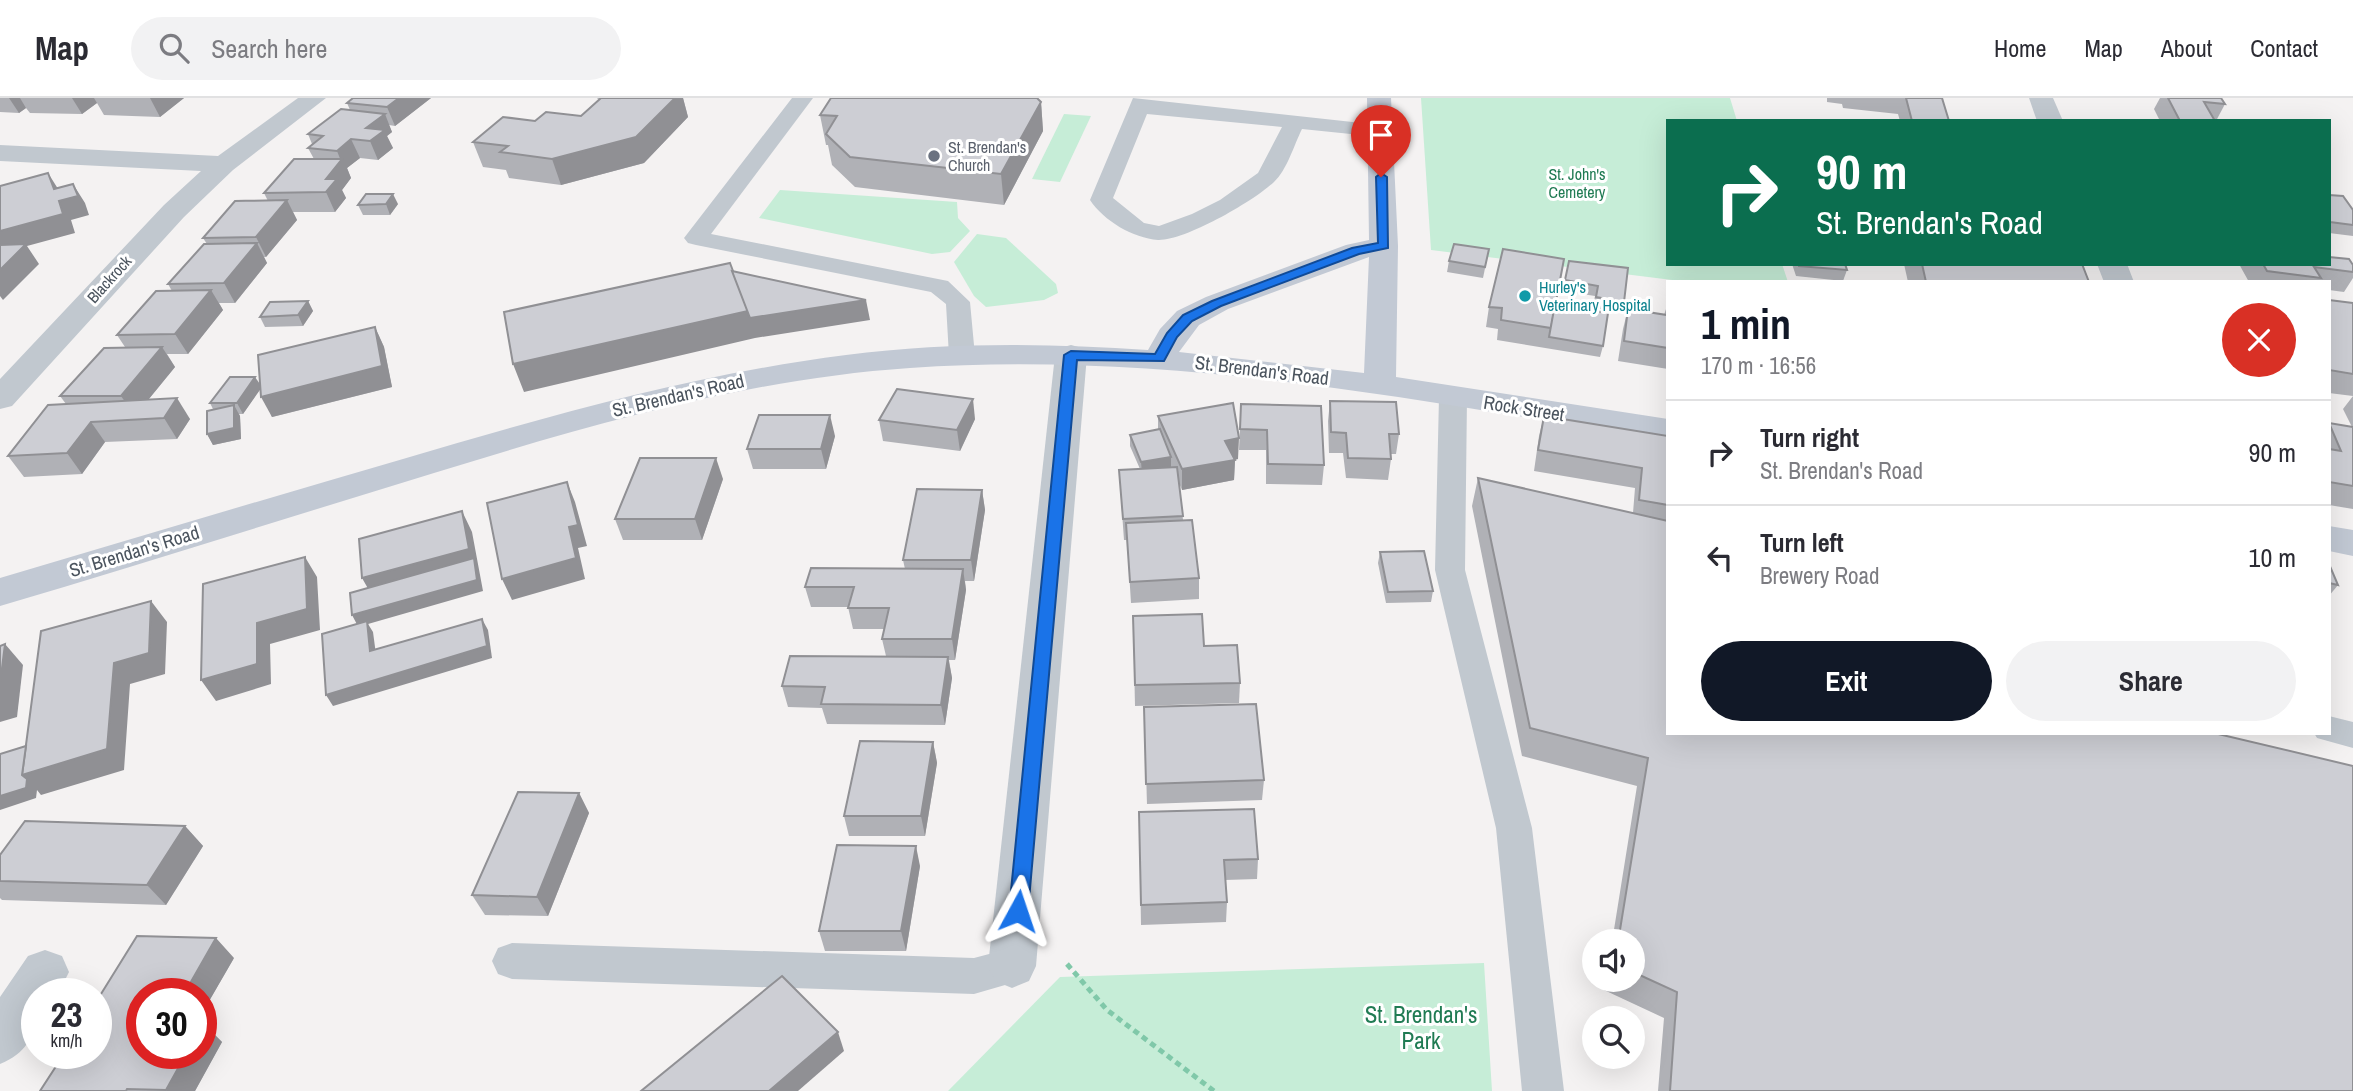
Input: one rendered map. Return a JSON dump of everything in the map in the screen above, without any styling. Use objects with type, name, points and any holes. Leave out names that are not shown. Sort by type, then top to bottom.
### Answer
[{"type":"main road","points":[[1379,98],[1384,246],[1380,385]]},
{"type":"main road","points":[[1159,359],[1171,336],[1188,318],[1207,308],[1356,251],[1384,246]]},
{"type":"main road","name":"St. Brendan's Road","points":[[0,592],[552,425],[691,390],[871,361],[962,356],[1071,355],[1159,359],[1380,385]]},
{"type":"main road","name":"Rock Street","points":[[1380,385],[1666,430]]},
{"type":"street","name":"Blackrock","points":[[0,398],[131,255],[224,164],[314,98]]},
{"type":"street","points":[[2041,98],[2049,119]]},
{"type":"street","points":[[0,153],[224,164]]},
{"type":"street","points":[[1014,952],[1071,355]]},
{"type":"street","points":[[0,1040],[45,972]]},
{"type":"lane","points":[[803,98],[696,238],[939,286],[958,302],[962,356]]},
{"type":"lane","points":[[1294,124],[1267,177],[1228,205],[1200,219],[1160,233],[1136,228],[1101,200],[1142,102],[1294,124],[1380,131]]},
{"type":"lane","points":[[1453,397],[1450,570],[1514,828],[1543,1091]]},
{"type":"lane","points":[[2331,730],[2353,735]]},
{"type":"lane","points":[[512,961],[974,976],[1014,952]]},
{"type":"path","points":[[1014,952],[1059,955],[1107,1010],[1214,1091]]},
{"type":"green space","name":"St. John's Cemetery","points":[[1421,98],[1730,98],[1736,119],[1666,119],[1666,266],[1783,266],[1787,280],[1672,280],[1431,250]]},
{"type":"green space","points":[[1064,114],[1091,116],[1060,182],[1032,179]]},
{"type":"green space","points":[[780,190],[957,202],[958,218],[970,231],[950,252],[932,254],[759,218]]},
{"type":"green space","points":[[977,234],[1006,238],[1056,284],[1058,293],[1044,300],[986,307],[974,296],[954,262]]},
{"type":"green space","name":"St. Brendan's Park","points":[[1484,963],[1492,1091],[948,1091],[1060,977]]},
{"type":"building","points":[[353,98],[399,98],[387,107],[347,103]]},
{"type":"building","points":[[601,98],[675,98],[636,137],[552,159],[500,152],[508,146],[473,142],[503,117],[535,121],[546,112],[581,116]]},
{"type":"building","name":"St. Brendan's Church","points":[[831,98],[1037,98],[1041,102],[1001,174],[850,157],[826,134],[837,116],[820,115]]},
{"type":"building","points":[[1906,98],[1942,98],[1948,119],[1911,119]]},
{"type":"building","points":[[2168,98],[2221,98],[2225,104],[2204,102],[2214,119],[2179,119]]},
{"type":"building","points":[[341,109],[385,114],[366,128],[385,130],[370,141],[351,139],[337,151],[308,148],[323,136],[308,134]]},
{"type":"building","points":[[294,159],[342,159],[326,179],[337,179],[326,192],[264,193]]},
{"type":"building","points":[[48,173],[54,189],[73,184],[78,196],[59,201],[63,214],[0,231],[0,186]]},
{"type":"building","points":[[366,194],[393,194],[386,204],[358,205]]},
{"type":"building","points":[[2331,195],[2343,196],[2353,210],[2353,225],[2331,222]]},
{"type":"building","points":[[287,200],[256,237],[203,238],[235,201]]},
{"type":"building","points":[[257,243],[224,283],[168,284],[204,244]]},
{"type":"building","points":[[26,244],[0,270],[0,245]]},
{"type":"building","points":[[1454,244],[1489,249],[1485,267],[1449,261]]},
{"type":"building","name":"Hurley's Veterinary Hospital","points":[[1503,249],[1564,259],[1551,328],[1501,320],[1502,308],[1489,307]]},
{"type":"building","points":[[2331,257],[2349,259],[2353,265],[2353,272],[2314,267],[2321,278],[2267,271],[2264,266],[2331,266]]},
{"type":"building","points":[[1569,261],[1628,268],[1624,302],[1596,297],[1598,286],[1565,280]]},
{"type":"building","points":[[730,263],[748,311],[513,364],[504,312]]},
{"type":"building","points":[[1799,266],[1846,266],[1847,270]]},
{"type":"building","points":[[1922,266],[2083,266],[2088,280],[1926,280]]},
{"type":"building","points":[[732,271],[866,300],[750,318]]},
{"type":"building","points":[[211,290],[175,334],[117,335],[156,291]]},
{"type":"building","points":[[2331,300],[2353,303],[2353,374],[2331,370]]},
{"type":"building","points":[[308,301],[298,315],[260,317],[270,302]]},
{"type":"building","points":[[1555,304],[1608,313],[1603,346],[1549,337]]},
{"type":"building","points":[[1628,309],[1666,315],[1666,348],[1624,341]]},
{"type":"building","points":[[375,327],[382,366],[261,397],[258,355]]},
{"type":"building","points":[[162,347],[121,396],[60,396],[104,348]]},
{"type":"building","points":[[230,377],[255,377],[237,403],[210,403]]},
{"type":"building","points":[[897,389],[973,399],[957,430],[879,420]]},
{"type":"building","points":[[177,398],[164,418],[91,422],[67,453],[8,456],[48,405]]},
{"type":"building","points":[[1330,401],[1396,402],[1399,434],[1389,434],[1391,459],[1348,458],[1346,433],[1331,432]]},
{"type":"building","points":[[1233,403],[1239,438],[1225,441],[1235,460],[1182,469],[1158,416]]},
{"type":"building","points":[[1241,404],[1321,406],[1324,465],[1268,464],[1267,430],[1240,429]]},
{"type":"building","points":[[234,405],[234,428],[207,434],[207,411]]},
{"type":"building","points":[[759,415],[830,415],[821,449],[747,449]]},
{"type":"building","points":[[1544,416],[1666,436],[1666,505],[1639,500],[1642,468],[1538,450]]},
{"type":"building","points":[[2331,423],[2353,427],[2353,486],[2331,482],[2331,449],[2341,451]]},
{"type":"building","points":[[1160,429],[1171,457],[1141,462],[1130,435]]},
{"type":"building","points":[[640,458],[716,458],[695,519],[615,519]]},
{"type":"building","points":[[1177,467],[1183,516],[1123,519],[1119,470]]},
{"type":"building","points":[[1478,478],[1666,521],[1666,735],[2222,735],[2353,766],[2353,1091],[1670,1091],[1677,992],[1645,977],[1645,929],[1620,929],[1648,758],[1530,728]]},
{"type":"building","points":[[567,482],[578,525],[569,527],[576,558],[502,579],[487,503]]},
{"type":"building","points":[[917,489],[982,490],[971,560],[903,560]]},
{"type":"building","points":[[462,511],[469,549],[362,578],[359,539]]},
{"type":"building","points":[[1192,520],[1199,578],[1130,582],[1126,523]]},
{"type":"building","points":[[1424,551],[1433,591],[1388,592],[1380,552]]},
{"type":"building","points":[[305,557],[307,609],[257,623],[257,664],[201,680],[203,584]]},
{"type":"building","points":[[474,558],[477,580],[352,615],[350,593]]},
{"type":"building","points":[[811,568],[963,569],[952,639],[882,639],[889,608],[848,608],[854,587],[805,587]]},
{"type":"building","points":[[2331,569],[2338,585],[2331,583]]},
{"type":"building","points":[[151,601],[149,653],[114,663],[107,749],[22,775],[41,631]]},
{"type":"building","points":[[1202,614],[1204,646],[1237,645],[1240,683],[1135,685],[1133,616]]},
{"type":"building","points":[[482,619],[487,646],[326,695],[322,634],[367,621],[370,651]]},
{"type":"building","points":[[5,644],[0,684],[0,646]]},
{"type":"building","points":[[790,656],[948,657],[941,705],[821,704],[825,687],[782,686]]},
{"type":"building","points":[[1256,704],[1264,780],[1146,784],[1144,707]]},
{"type":"building","points":[[860,741],[933,742],[921,816],[844,816]]},
{"type":"building","points":[[26,746],[22,775],[27,779],[26,788],[0,796],[0,754]]},
{"type":"building","points":[[518,792],[579,793],[537,897],[472,895]]},
{"type":"building","points":[[1254,809],[1258,859],[1224,860],[1227,902],[1141,905],[1139,812]]},
{"type":"building","points":[[25,821],[185,826],[147,885],[0,881],[0,855]]},
{"type":"building","points":[[837,845],[916,846],[901,931],[819,931]]},
{"type":"building","points":[[137,936],[216,938],[193,978],[126,978],[126,1069],[178,1069],[166,1090],[40,1091],[54,1069],[112,1069],[111,978]]},
{"type":"building","points":[[782,976],[838,1032],[769,1091],[641,1091]]},
{"type":"place","name":"St. Brendan's Church","points":[[934,156]]},
{"type":"place","name":"Hurley's Veterinary Hospital","points":[[1525,296]]},
{"type":"route","points":[[1018,911],[1071,355],[1159,359],[1171,336],[1188,318],[1217,303],[1356,251],[1384,246],[1381,177]]}]
